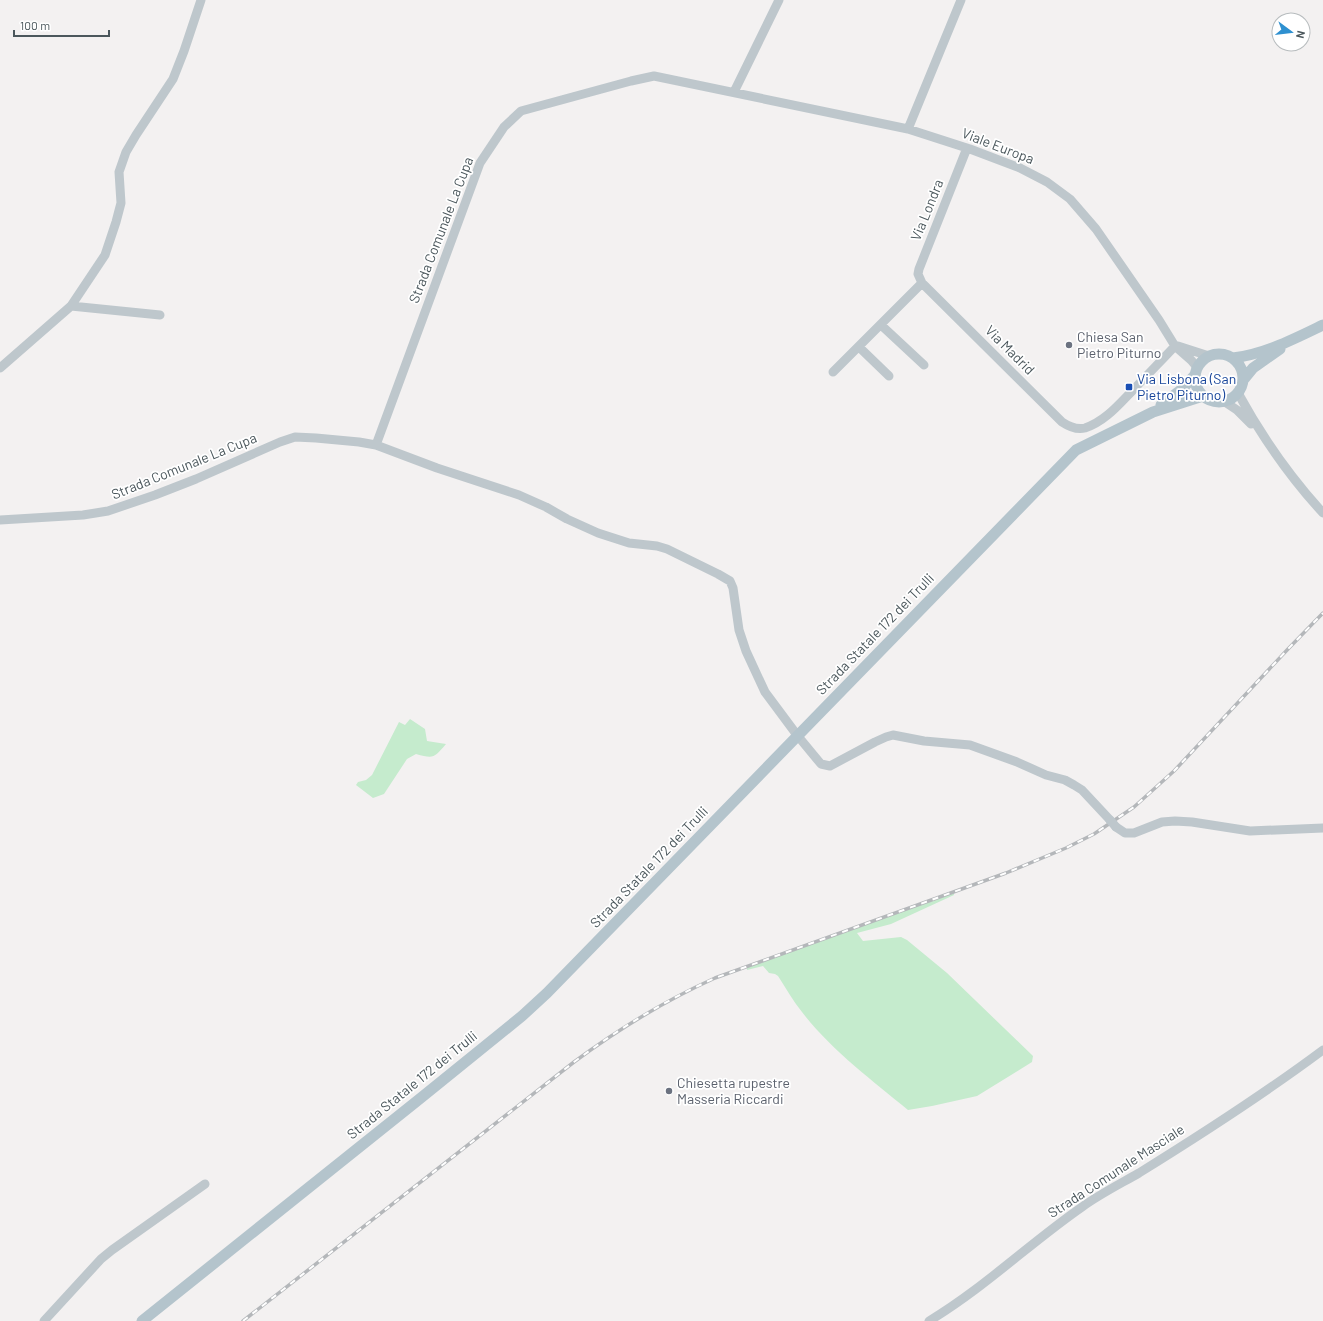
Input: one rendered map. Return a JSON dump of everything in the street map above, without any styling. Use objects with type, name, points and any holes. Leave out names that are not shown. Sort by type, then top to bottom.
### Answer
[{"type":"main road","points":[[1233,358],[1257,354],[1293,339],[1323,324]]},
{"type":"main road","points":[[1244,379],[1239,363],[1233,358],[1221,354],[1209,356],[1202,360],[1196,371],[1195,383],[1203,396],[1210,401],[1225,402],[1232,399],[1238,393],[1244,379],[1253,368],[1293,339]]},
{"type":"main road","name":"Strada Statale 172 dei Trulli","points":[[1153,412],[1182,389],[1196,371]]},
{"type":"main road","name":"Strada Statale 172 dei Trulli","points":[[142,1321],[532,1007],[1076,450],[1153,412],[1203,396]]},
{"type":"street","points":[[0,368],[71,306],[104,255],[119,210],[120,172],[126,152],[173,79],[201,0]]},
{"type":"street","points":[[734,92],[779,0]]},
{"type":"street","points":[[908,129],[961,0]]},
{"type":"street","name":"Strada Comunale La Cupa","points":[[376,445],[480,163],[504,127],[521,111],[631,80],[654,76],[734,92]]},
{"type":"street","name":"Viale Europa","points":[[734,92],[908,129],[967,148],[1020,168],[1047,182],[1070,199],[1096,229],[1176,346],[1191,360],[1196,371]]},
{"type":"street","name":"Via Londra","points":[[922,283],[918,274],[919,269],[967,148]]},
{"type":"street","points":[[833,372],[922,283]]},
{"type":"street","name":"Via Madrid","points":[[922,283],[1062,422],[1068,426],[1084,428],[1096,423],[1109,414],[1176,346]]},
{"type":"street","points":[[71,306],[160,315]]},
{"type":"street","points":[[881,325],[924,365]]},
{"type":"street","points":[[1176,346],[1209,356]]},
{"type":"street","points":[[859,347],[890,376]]},
{"type":"street","points":[[1238,393],[1262,434],[1300,488],[1323,513]]},
{"type":"street","points":[[1225,402],[1238,410],[1262,434]]},
{"type":"street","name":"Strada Comunale La Cupa","points":[[0,520],[79,515],[108,511],[169,490],[280,442],[295,437],[359,442],[376,445],[437,468],[518,495],[546,507],[567,519],[598,532],[629,543],[657,546],[666,549],[730,581],[733,588],[739,630],[746,651],[765,692],[796,736]]},
{"type":"street","points":[[796,736],[821,764],[826,766],[830,766],[886,736],[893,735],[924,741],[970,745],[1017,762],[1046,775],[1065,780],[1074,785],[1082,790],[1119,830],[1125,833],[1134,834],[1162,822],[1175,821],[1192,822],[1250,831],[1323,828]]},
{"type":"street","name":"Strada Comunale Masciale","points":[[929,1321],[956,1304],[1083,1206],[1139,1173],[1255,1098],[1323,1050]]},
{"type":"street","points":[[44,1321],[101,1259],[205,1184]]},
{"type":"green space","points":[[410,719],[425,729],[427,741],[446,744],[436,755],[427,757],[416,754],[407,759],[384,794],[373,798],[356,785],[358,782],[366,780],[372,775],[399,722],[405,725]]},
{"type":"green space","points":[[954,893],[954,895],[891,924],[857,933],[863,941],[901,937],[907,940],[947,973],[1033,1056],[1032,1062],[977,1096],[908,1110],[852,1064],[813,1026],[778,976],[769,973],[763,966],[747,970],[747,967]]},
{"type":"railway","points":[[243,1321],[574,1062],[608,1038],[659,1006],[715,978],[1006,873],[1066,848],[1094,834],[1134,807],[1174,771],[1323,613]]},
{"type":"place","name":"Chiesa San Pietro Piturno","points":[[1069,345]]},
{"type":"place","name":"Via Lisbona (San Pietro Piturno)","points":[[1129,387]]},
{"type":"place","name":"Chiesetta rupestre Masseria Riccardi","points":[[669,1091]]}]
